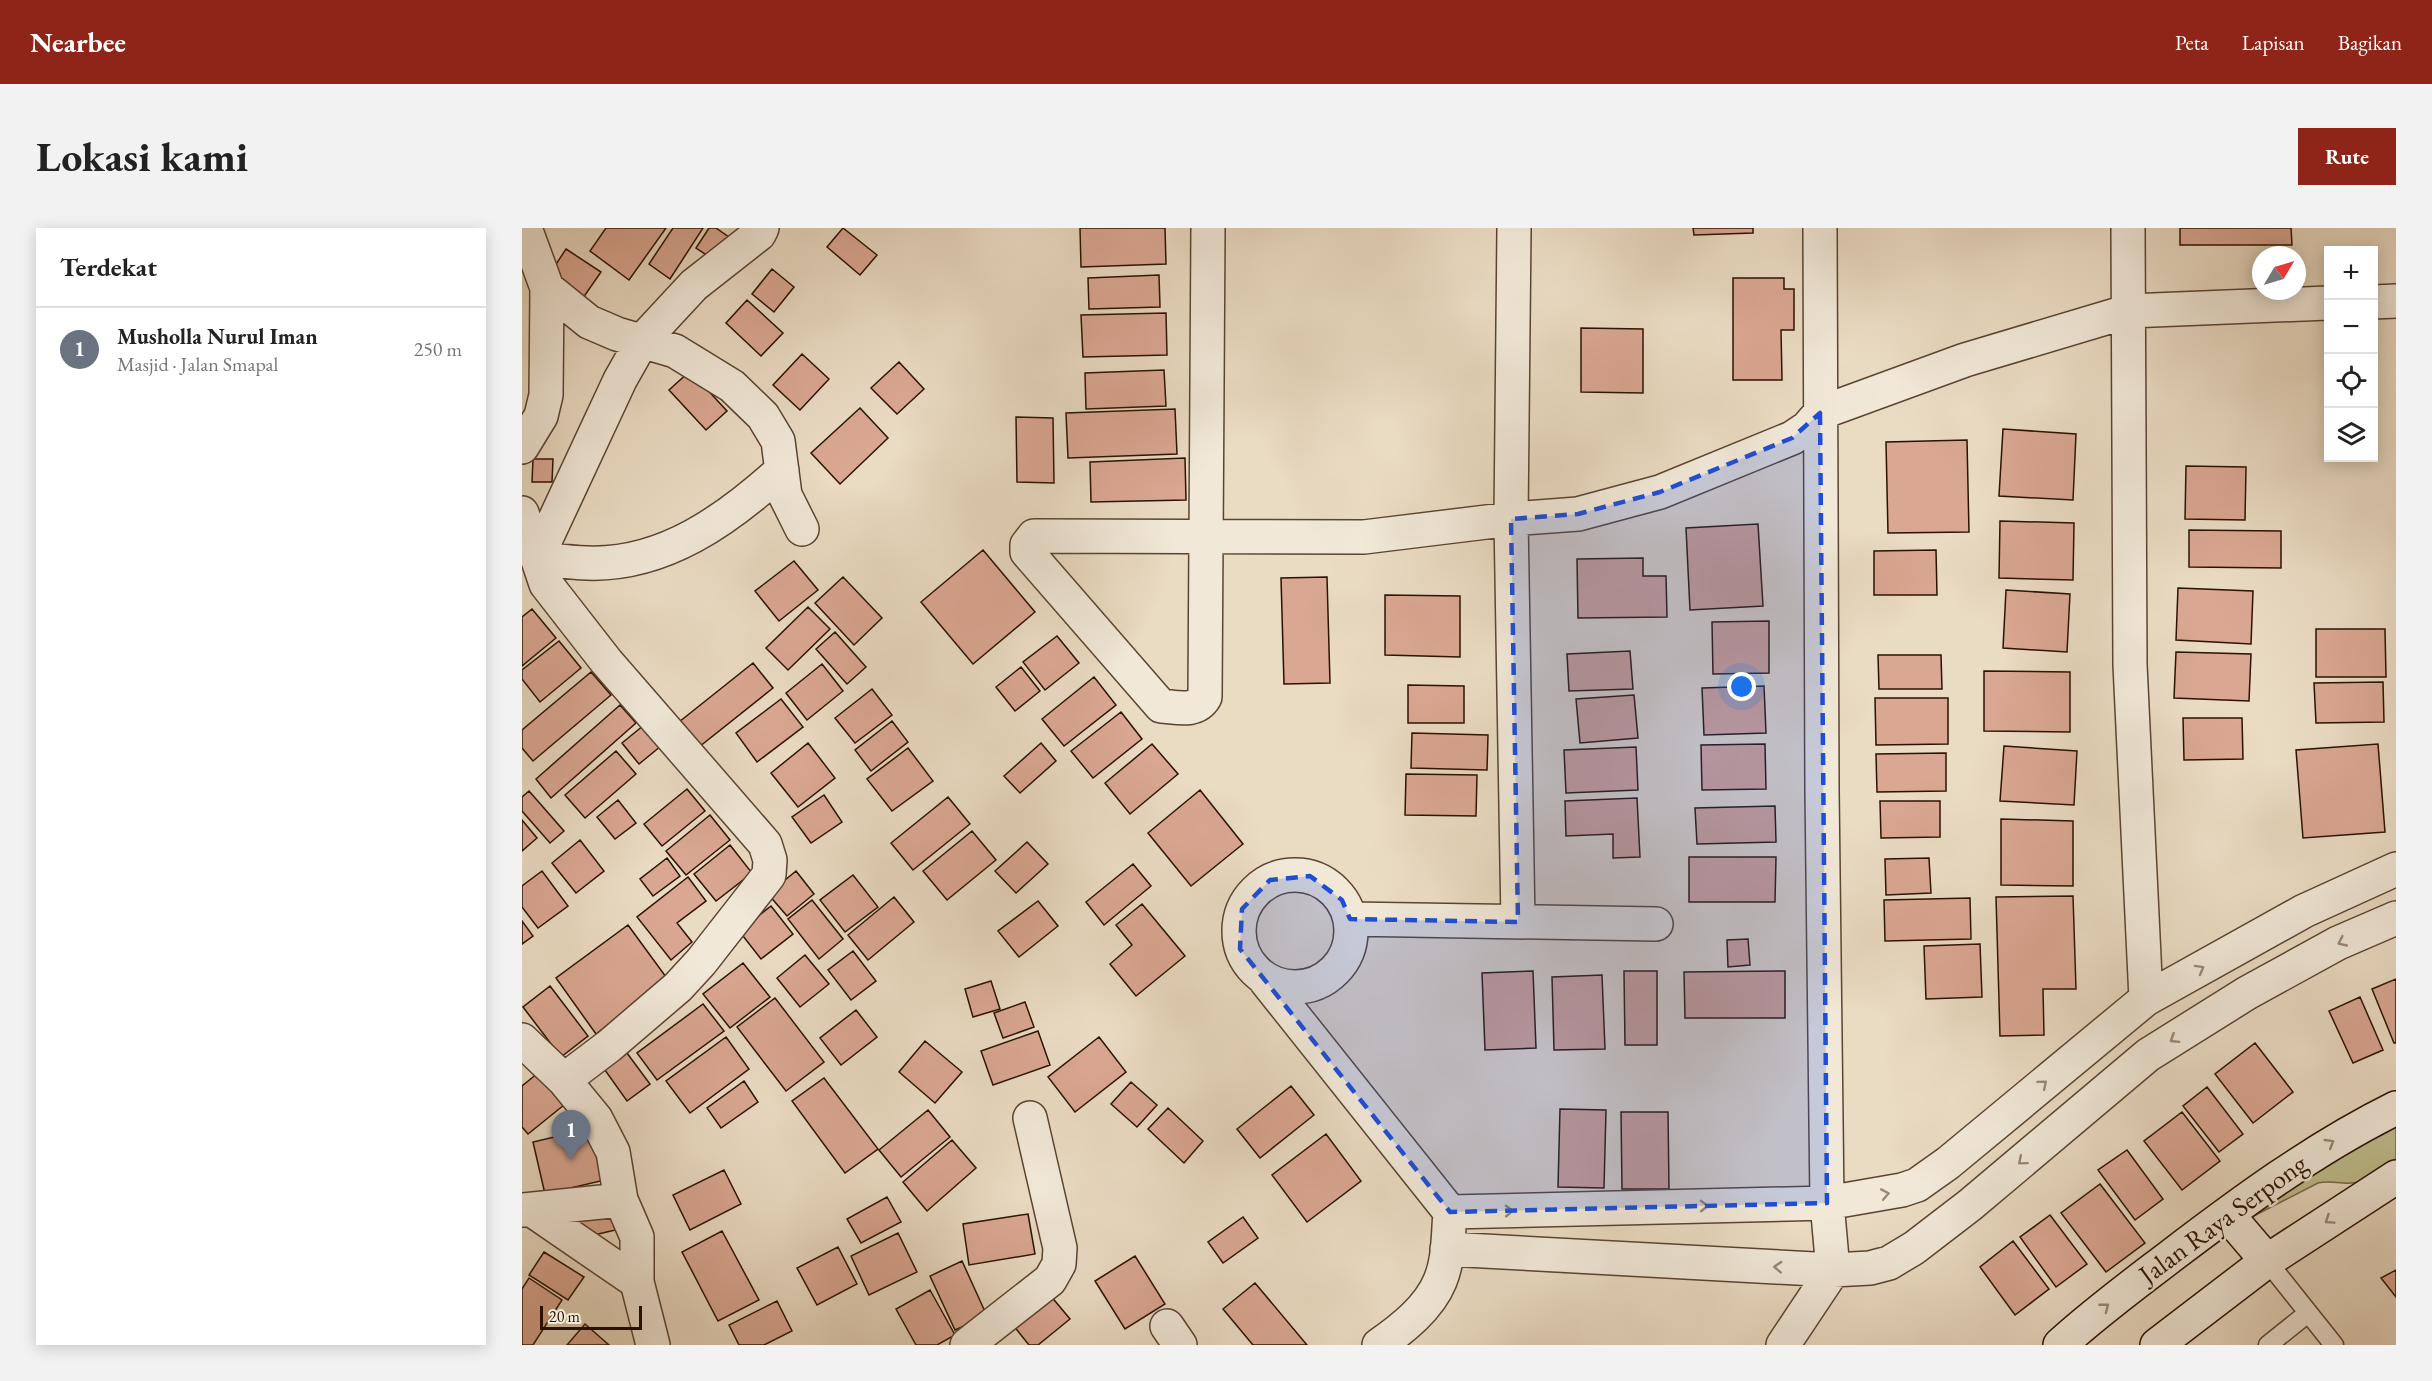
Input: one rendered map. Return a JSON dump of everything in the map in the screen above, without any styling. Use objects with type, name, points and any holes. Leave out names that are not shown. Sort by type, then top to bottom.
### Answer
[{"type":"street","points":[[522,447],[541,416],[546,395],[547,288],[525,228]]},
{"type":"street","points":[[537,558],[620,380],[642,341],[694,285],[759,234],[762,228]]},
{"type":"street","points":[[1208,228],[1205,538],[1205,697],[1201,704],[1193,708],[1158,704],[1027,552],[1027,545],[1034,536],[1205,538],[1364,537],[1511,519],[1578,514],[1660,492],[1792,438],[1807,428],[1820,413],[1965,360],[2129,311],[2324,303]]},
{"type":"street","points":[[1514,228],[1511,519],[1518,922]]},
{"type":"street","points":[[1783,1345],[1833,1270],[1827,1203],[1822,790],[1820,228]]},
{"type":"street","points":[[2128,228],[2130,664],[2146,999]]},
{"type":"street","points":[[547,288],[589,322],[675,351],[732,387],[763,416],[778,441],[785,495],[802,528]]},
{"type":"street","points":[[2378,302],[2396,301]]},
{"type":"street","points":[[537,558],[589,563],[624,560],[651,554],[707,530],[760,490],[782,470]]},
{"type":"street","points":[[522,513],[546,584],[606,662],[765,844],[770,860],[769,875],[701,962],[655,1007],[564,1080]]},
{"type":"street","points":[[1450,1212],[1827,1203],[1888,1194],[1917,1185],[1948,1163],[2146,999],[2304,912],[2396,869]]},
{"type":"street","points":[[1266,981],[1284,987],[1303,988],[1320,982],[1336,972],[1346,956],[1351,938],[1350,919],[1342,900],[1328,886],[1310,876],[1289,874],[1269,880],[1253,892],[1242,909],[1238,929],[1240,949],[1250,967],[1266,981],[1450,1212],[1447,1249],[1440,1284],[1403,1328],[1379,1345]]},
{"type":"street","points":[[1447,1249],[1833,1270],[1869,1268],[1889,1263],[1914,1248],[1970,1205],[2148,1055],[2247,993],[2338,943],[2396,918]]},
{"type":"street","points":[[1350,919],[1656,924]]},
{"type":"street","points":[[522,1040],[564,1080],[596,1119],[613,1152],[621,1200],[637,1238],[637,1282],[652,1345]]},
{"type":"street","name":"Jalan Raya Serpong","points":[[2060,1345],[2082,1324],[2227,1214],[2313,1153],[2359,1126],[2396,1108]]},
{"type":"street","points":[[967,1345],[1050,1280],[1059,1264],[1060,1248],[1030,1118]]},
{"type":"street","points":[[2157,1345],[2267,1261],[2396,1177]]},
{"type":"street","points":[[527,1210],[621,1200]]},
{"type":"street","points":[[527,1210],[637,1282]]},
{"type":"street","points":[[2227,1214],[2267,1261]]},
{"type":"lane","points":[[2267,1261],[2334,1345]]},
{"type":"lane","points":[[2268,1345],[2308,1313]]},
{"type":"highlighted area","points":[[1820,413],[1827,1203],[1450,1212],[1240,949],[1242,909],[1270,880],[1310,876],[1342,900],[1350,919],[1518,922],[1511,519],[1578,514],[1660,492],[1792,438]]},
{"type":"shaded area","points":[[2396,1127],[2396,1167],[2357,1183],[2318,1183],[2252,1217],[2247,1215],[2251,1206]]},
{"type":"building","points":[[606,228],[666,228],[629,280],[590,251]]},
{"type":"building","points":[[673,228],[703,228],[670,279],[649,264]]},
{"type":"building","points":[[709,228],[716,228],[733,240],[717,262],[696,248]]},
{"type":"building","points":[[843,228],[877,255],[860,275],[827,247]]},
{"type":"building","points":[[1080,228],[1165,228],[1166,264],[1081,267]]},
{"type":"building","points":[[1693,228],[1753,228],[1753,233],[1694,235]]},
{"type":"building","points":[[2180,228],[2291,228],[2292,245],[2180,245]]},
{"type":"building","points":[[566,249],[601,272],[583,298],[549,275]]},
{"type":"building","points":[[772,269],[794,287],[774,312],[752,294]]},
{"type":"building","points":[[1159,275],[1160,307],[1089,309],[1088,278]]},
{"type":"building","points":[[1733,278],[1784,278],[1784,289],[1794,289],[1794,330],[1781,330],[1782,380],[1733,380]]},
{"type":"building","points":[[747,300],[783,333],[761,356],[726,323]]},
{"type":"building","points":[[1166,313],[1167,355],[1083,357],[1081,315]]},
{"type":"building","points":[[1581,328],[1643,329],[1643,393],[1581,392]]},
{"type":"building","points":[[802,354],[829,379],[800,410],[773,385]]},
{"type":"building","points":[[899,362],[924,389],[897,414],[871,388]]},
{"type":"building","points":[[1164,370],[1166,406],[1086,409],[1085,373]]},
{"type":"building","points":[[690,371],[727,411],[706,430],[669,390]]},
{"type":"building","points":[[860,408],[888,438],[840,484],[811,453]]},
{"type":"building","points":[[1175,409],[1177,454],[1068,458],[1066,413]]},
{"type":"building","points":[[1016,417],[1053,418],[1054,483],[1017,482]]},
{"type":"building","points":[[2003,429],[2076,434],[2073,500],[1999,496]]},
{"type":"building","points":[[1967,440],[1969,532],[1888,533],[1886,442]]},
{"type":"building","points":[[1185,458],[1186,500],[1091,502],[1090,462]]},
{"type":"building","points":[[533,459],[553,459],[552,482],[532,482]]},
{"type":"building","points":[[2186,466],[2246,467],[2245,520],[2185,519]]},
{"type":"building","points":[[2000,521],[2074,523],[2073,580],[1999,578]]},
{"type":"building","points":[[1758,524],[1763,606],[1690,610],[1686,528]]},
{"type":"building","points":[[2189,530],[2281,531],[2281,568],[2189,567]]},
{"type":"building","points":[[983,550],[1035,612],[973,664],[921,602]]},
{"type":"building","points":[[1936,550],[1937,595],[1874,595],[1874,551]]},
{"type":"building","points":[[1643,558],[1643,576],[1666,576],[1667,617],[1578,618],[1577,559]]},
{"type":"building","points":[[794,561],[818,590],[779,621],[755,591]]},
{"type":"building","points":[[843,577],[882,618],[854,645],[815,603]]},
{"type":"building","points":[[1327,577],[1330,683],[1284,684],[1281,578]]},
{"type":"building","points":[[2178,588],[2253,591],[2251,644],[2176,640]]},
{"type":"building","points":[[2006,590],[2070,594],[2067,652],[2003,648]]},
{"type":"building","points":[[1385,595],[1460,596],[1460,657],[1385,655]]},
{"type":"building","points":[[808,607],[830,629],[788,670],[766,648]]},
{"type":"building","points":[[532,609],[556,638],[522,666],[522,617]]},
{"type":"building","points":[[1769,621],[1769,673],[1713,674],[1712,622]]},
{"type":"building","points":[[2316,629],[2385,629],[2386,677],[2316,677]]},
{"type":"building","points":[[835,632],[866,667],[847,684],[816,649]]},
{"type":"building","points":[[1057,636],[1079,663],[1045,690],[1023,662]]},
{"type":"building","points":[[559,641],[581,668],[540,702],[522,679],[522,670]]},
{"type":"building","points":[[1630,651],[1633,689],[1569,691],[1567,654]]},
{"type":"building","points":[[2176,652],[2251,654],[2249,701],[2174,698]]},
{"type":"building","points":[[1878,655],[1941,655],[1942,689],[1879,689]]},
{"type":"building","points":[[753,663],[773,688],[699,747],[679,722]]},
{"type":"building","points":[[822,664],[843,691],[807,720],[786,693]]},
{"type":"building","points":[[1021,667],[1040,691],[1015,711],[996,687]]},
{"type":"building","points":[[1984,671],[2070,672],[2070,732],[1984,731]]},
{"type":"building","points":[[591,672],[611,695],[533,761],[522,748],[522,730]]},
{"type":"building","points":[[1094,677],[1116,705],[1064,746],[1042,719]]},
{"type":"building","points":[[2383,682],[2384,722],[2316,723],[2314,683]]},
{"type":"building","points":[[1408,685],[1464,686],[1464,723],[1408,723]]},
{"type":"building","points":[[1764,686],[1766,733],[1704,735],[1702,688]]},
{"type":"building","points":[[872,689],[892,715],[855,743],[835,718]]},
{"type":"building","points":[[1634,695],[1638,738],[1580,743],[1576,699]]},
{"type":"building","points":[[1875,698],[1948,698],[1948,744],[1876,745]]},
{"type":"building","points":[[781,699],[803,727],[757,762],[736,733]]},
{"type":"building","points":[[620,705],[636,723],[551,798],[536,779]]},
{"type":"building","points":[[1121,712],[1142,739],[1093,778],[1071,751]]},
{"type":"building","points":[[2183,718],[2242,718],[2243,759],[2184,760]]},
{"type":"building","points":[[892,721],[908,742],[871,771],[855,750]]},
{"type":"building","points":[[644,725],[661,746],[639,764],[622,743]]},
{"type":"building","points":[[1412,733],[1488,735],[1487,770],[1411,768]]},
{"type":"building","points":[[808,743],[835,778],[798,807],[771,773]]},
{"type":"building","points":[[1041,743],[1056,761],[1020,793],[1004,776]]},
{"type":"building","points":[[1152,744],[1178,774],[1130,814],[1105,783]]},
{"type":"building","points":[[1765,744],[1766,789],[1702,790],[1701,745]]},
{"type":"building","points":[[2378,744],[2385,832],[2303,838],[2296,750]]},
{"type":"building","points":[[2004,746],[2077,751],[2074,805],[2000,801]]},
{"type":"building","points":[[1636,747],[1638,790],[1566,793],[1564,750]]},
{"type":"building","points":[[908,748],[933,781],[892,811],[867,779]]},
{"type":"building","points":[[616,751],[636,774],[585,818],[565,795]]},
{"type":"building","points":[[1946,753],[1946,791],[1877,792],[1876,754]]},
{"type":"building","points":[[1406,774],[1477,775],[1476,816],[1405,815]]},
{"type":"building","points":[[687,789],[705,811],[662,846],[644,824]]},
{"type":"building","points":[[1200,790],[1243,844],[1191,886],[1148,833]]},
{"type":"building","points":[[529,791],[564,831],[550,843],[522,811],[522,797]]},
{"type":"building","points":[[824,795],[842,822],[811,843],[792,817]]},
{"type":"building","points":[[948,797],[970,824],[913,870],[891,843]]},
{"type":"building","points":[[1637,798],[1640,857],[1613,858],[1613,834],[1566,836],[1565,801]]},
{"type":"building","points":[[618,800],[636,823],[615,839],[597,817]]},
{"type":"building","points":[[1880,801],[1940,801],[1940,837],[1881,838]]},
{"type":"building","points":[[1775,806],[1776,842],[1697,844],[1695,808]]},
{"type":"building","points":[[710,815],[730,840],[686,875],[666,851]]},
{"type":"building","points":[[2001,819],[2073,821],[2073,886],[2001,885]]},
{"type":"building","points":[[522,820],[537,838],[522,851]]},
{"type":"building","points":[[972,831],[996,860],[947,900],[923,871]]},
{"type":"building","points":[[580,840],[604,871],[576,893],[552,863]]},
{"type":"building","points":[[1027,842],[1048,864],[1016,893],[995,871]]},
{"type":"building","points":[[730,845],[752,873],[716,901],[694,874]]},
{"type":"building","points":[[1689,857],[1776,857],[1775,902],[1689,902]]},
{"type":"building","points":[[667,858],[680,876],[653,896],[640,879]]},
{"type":"building","points":[[1929,858],[1931,893],[1886,895],[1885,859]]},
{"type":"building","points":[[1133,864],[1151,886],[1104,925],[1086,902]]},
{"type":"building","points":[[542,871],[568,906],[538,928],[522,907],[522,886]]},
{"type":"building","points":[[796,871],[814,894],[787,916],[768,894]]},
{"type":"building","points":[[853,875],[878,907],[845,932],[820,900]]},
{"type":"building","points":[[688,877],[706,901],[677,923],[692,942],[671,960],[637,917]]},
{"type":"building","points":[[2073,896],[2076,989],[2043,989],[2044,1035],[2000,1036],[1996,897]]},
{"type":"building","points":[[894,897],[914,922],[868,960],[848,935]]},
{"type":"building","points":[[1970,898],[1971,939],[1885,941],[1884,900]]},
{"type":"building","points":[[812,900],[843,939],[819,959],[788,919]]},
{"type":"building","points":[[1038,901],[1058,926],[1019,957],[998,931]]},
{"type":"building","points":[[1142,904],[1185,956],[1136,996],[1110,964],[1132,945],[1116,925]]},
{"type":"building","points":[[771,906],[793,934],[761,959],[739,931]]},
{"type":"building","points":[[522,921],[533,936],[522,944]]},
{"type":"building","points":[[628,925],[669,981],[596,1034],[556,978]]},
{"type":"building","points":[[1748,939],[1750,965],[1728,967],[1727,940]]},
{"type":"building","points":[[1980,944],[1982,997],[1926,999],[1924,946]]},
{"type":"building","points":[[853,951],[876,981],[851,1000],[828,970]]},
{"type":"building","points":[[805,955],[829,984],[800,1007],[777,978]]},
{"type":"building","points":[[743,963],[770,997],[730,1028],[703,994]]},
{"type":"building","points":[[1533,971],[1536,1048],[1485,1050],[1482,973]]},
{"type":"building","points":[[1624,971],[1657,971],[1657,1045],[1625,1045]]},
{"type":"building","points":[[1785,971],[1785,1018],[1685,1018],[1684,972]]},
{"type":"building","points":[[1602,975],[1605,1049],[1554,1050],[1552,977]]},
{"type":"building","points":[[2396,979],[2396,1043],[2394,1043],[2372,989]]},
{"type":"building","points":[[991,981],[1000,1009],[973,1017],[965,989]]},
{"type":"building","points":[[550,986],[588,1036],[561,1057],[523,1007]]},
{"type":"building","points":[[2360,997],[2383,1050],[2353,1063],[2329,1011]]},
{"type":"building","points":[[775,998],[824,1062],[786,1091],[737,1027]]},
{"type":"building","points":[[1025,1002],[1034,1027],[1003,1038],[994,1013]]},
{"type":"building","points":[[703,1004],[724,1031],[657,1080],[637,1053]]},
{"type":"building","points":[[856,1010],[877,1037],[841,1065],[820,1038]]},
{"type":"building","points":[[1038,1031],[1050,1065],[993,1085],[981,1051]]},
{"type":"building","points":[[726,1037],[749,1069],[690,1113],[666,1081]]},
{"type":"building","points":[[1099,1037],[1126,1072],[1075,1112],[1048,1077]]},
{"type":"building","points":[[925,1041],[962,1072],[935,1103],[899,1072]]},
{"type":"building","points":[[2255,1043],[2293,1092],[2253,1123],[2215,1074]]},
{"type":"building","points":[[624,1049],[650,1084],[627,1101],[602,1066]]},
{"type":"building","points":[[543,1069],[569,1101],[528,1134],[522,1127],[522,1086]]},
{"type":"building","points":[[824,1078],[878,1149],[845,1173],[792,1101]]},
{"type":"building","points":[[744,1081],[758,1102],[721,1128],[707,1108]]},
{"type":"building","points":[[1131,1082],[1157,1105],[1137,1127],[1111,1104]]},
{"type":"building","points":[[1291,1086],[1314,1115],[1260,1158],[1237,1129]]},
{"type":"building","points":[[2207,1087],[2243,1134],[2219,1152],[2183,1106]]},
{"type":"building","points":[[1168,1108],[1203,1141],[1184,1163],[1148,1129]]},
{"type":"building","points":[[1560,1109],[1606,1110],[1604,1188],[1558,1187]]},
{"type":"building","points":[[928,1110],[950,1137],[901,1177],[879,1150]]},
{"type":"building","points":[[1621,1112],[1668,1112],[1669,1189],[1622,1189]]},
{"type":"building","points":[[2182,1112],[2220,1161],[2182,1190],[2144,1141]]},
{"type":"building","points":[[597,1127],[609,1179],[545,1194],[533,1142]]},
{"type":"building","points":[[1326,1134],[1361,1181],[1307,1222],[1272,1175]]},
{"type":"building","points":[[952,1140],[976,1168],[927,1211],[903,1182]]},
{"type":"building","points":[[2127,1150],[2163,1199],[2135,1220],[2098,1170]]},
{"type":"building","points":[[724,1170],[741,1204],[690,1230],[673,1195]]},
{"type":"building","points":[[2100,1184],[2145,1243],[2106,1272],[2061,1213]]},
{"type":"building","points":[[887,1197],[901,1222],[861,1243],[847,1219]]},
{"type":"building","points":[[620,1211],[624,1228],[577,1239],[573,1221]]},
{"type":"building","points":[[1028,1214],[1035,1254],[969,1265],[963,1224]]},
{"type":"building","points":[[2050,1215],[2087,1264],[2056,1287],[2020,1237]]},
{"type":"building","points":[[1243,1217],[1258,1238],[1223,1263],[1208,1242]]},
{"type":"building","points":[[722,1231],[759,1300],[718,1321],[682,1252]]},
{"type":"building","points":[[898,1233],[917,1272],[869,1295],[851,1256]]},
{"type":"building","points":[[2013,1241],[2049,1289],[2015,1315],[1980,1267]]},
{"type":"building","points":[[838,1247],[857,1284],[817,1305],[797,1268]]},
{"type":"building","points":[[544,1252],[584,1277],[568,1300],[529,1275]]},
{"type":"building","points":[[1135,1256],[1165,1304],[1125,1329],[1095,1281]]},
{"type":"building","points":[[962,1261],[987,1316],[955,1330],[930,1276]]},
{"type":"building","points":[[2396,1270],[2396,1297],[2381,1278]]},
{"type":"building","points":[[529,1278],[562,1300],[533,1345],[522,1345],[522,1289]]},
{"type":"building","points":[[1255,1283],[1307,1345],[1253,1345],[1223,1309]]},
{"type":"building","points":[[930,1290],[955,1335],[937,1345],[916,1345],[896,1309]]},
{"type":"building","points":[[1050,1295],[1070,1319],[1038,1345],[1029,1345],[1013,1325]]},
{"type":"building","points":[[777,1301],[792,1331],[764,1345],[739,1345],[729,1325]]},
{"type":"building","points":[[585,1324],[609,1345],[567,1345]]},
{"type":"place","name":"Musholla Nurul Iman","points":[[571,1160]]}]
